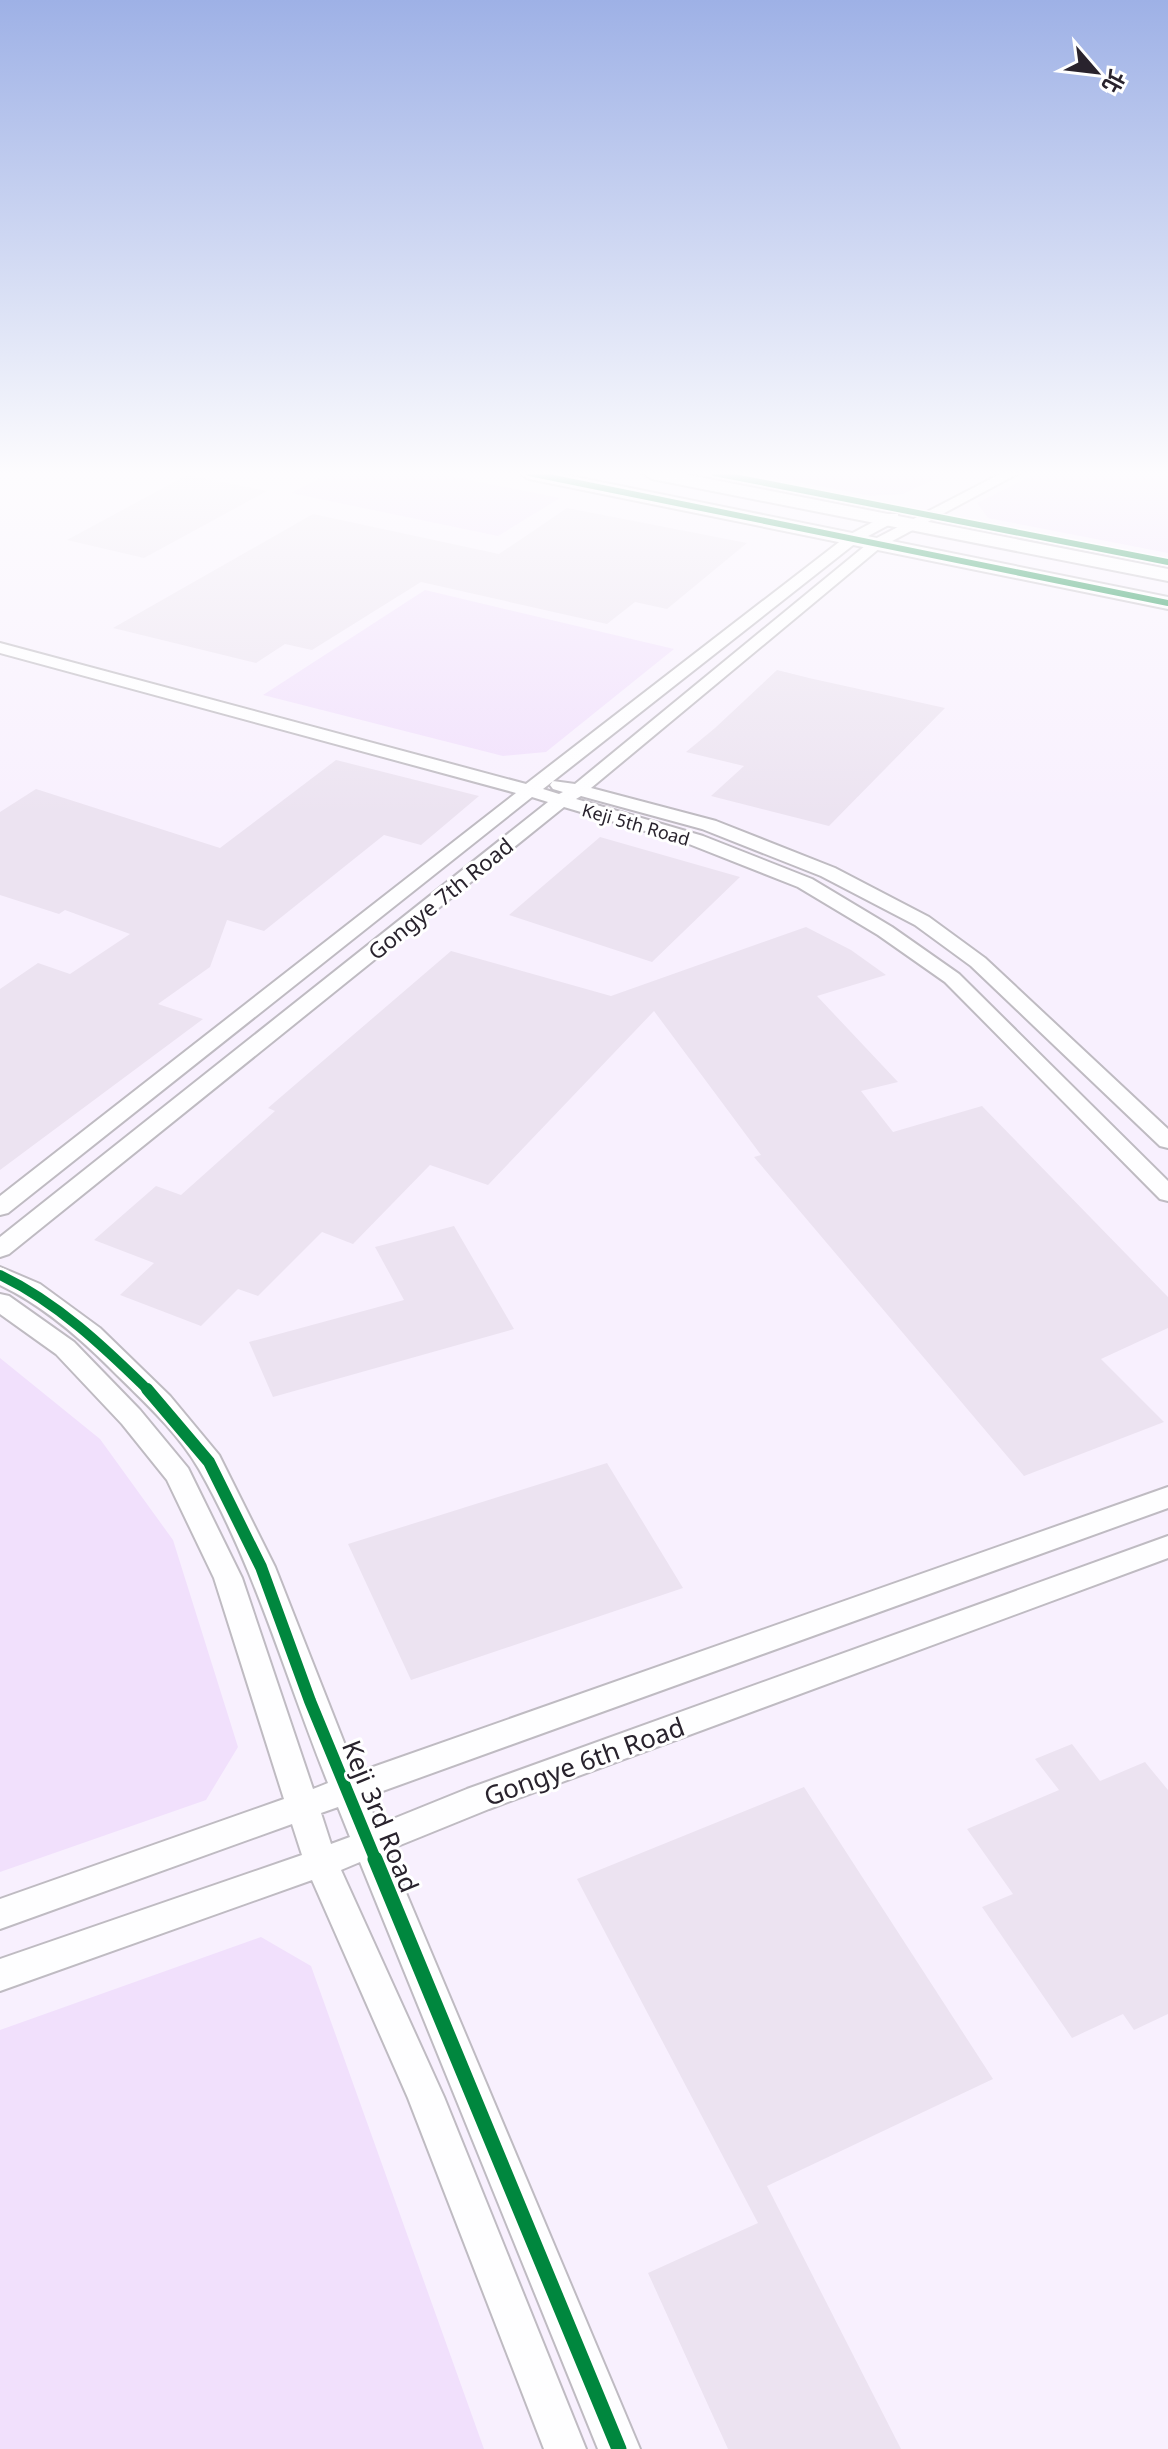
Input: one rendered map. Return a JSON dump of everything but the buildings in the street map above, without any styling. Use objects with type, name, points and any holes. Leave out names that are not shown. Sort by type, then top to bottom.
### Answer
[{"type":"street","name":"Gongye 7th Road","points":[[0,1208],[536,786],[808,587]]},
{"type":"street","name":"Gongye 7th Road","points":[[0,1249],[559,802],[578,790],[819,587]]},
{"type":"street","points":[[1111,587],[1168,603]]},
{"type":"street","name":"Keji 5th Road","points":[[0,637],[536,786],[559,802],[696,840],[791,878],[885,931],[952,978],[1168,1194]]},
{"type":"street","name":"Keji 5th Road","points":[[0,648],[536,786],[578,790],[709,825],[828,872],[922,921],[978,962],[1168,1141]]},
{"type":"street","name":"Keji 3rd Road","points":[[0,1275],[31,1290],[91,1334],[161,1403],[209,1462],[261,1567],[310,1701],[619,2449]]},
{"type":"street","points":[[0,1302],[65,1348],[131,1417],[178,1475],[228,1578],[321,1863],[426,2097],[565,2449]]},
{"type":"street","points":[[0,1914],[1168,1497]]},
{"type":"street","name":"Gongye 6th Road","points":[[0,1975],[321,1863],[478,1799],[1168,1547]]},
{"type":"shaded area","points":[[0,587],[1168,587],[1168,2449],[0,2449]]},
{"type":"shaded area","points":[[425,590],[674,649],[546,752],[503,756],[263,695]]},
{"type":"shaded area","points":[[0,1358],[100,1439],[173,1540],[238,1747],[206,1800],[0,1872]]},
{"type":"shaded area","points":[[261,1937],[311,1966],[484,2449],[0,2449],[0,2030]]},
{"type":"cycle path","points":[[1091,587],[1168,603]]},
{"type":"cycle path","points":[[0,1275],[31,1290],[91,1334],[161,1403],[209,1462],[261,1567],[310,1701],[619,2449]]}]
